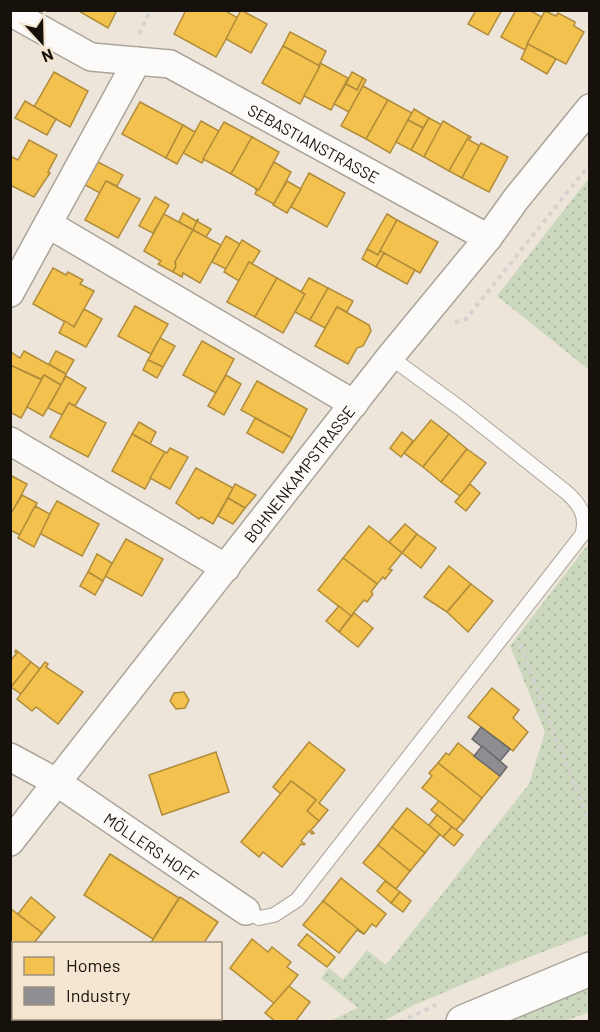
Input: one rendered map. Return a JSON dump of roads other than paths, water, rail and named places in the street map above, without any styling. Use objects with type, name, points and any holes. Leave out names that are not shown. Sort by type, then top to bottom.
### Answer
[{"type":"street","name":"SEBASTIANSTRASSE","points":[[10,12],[91,57],[170,64],[488,238]]},
{"type":"street","points":[[10,292],[137,61]]},
{"type":"street","name":"BOHNENKAMPSTRASSE","points":[[10,842],[390,357],[488,238],[516,199],[590,108]]},
{"type":"street","points":[[48,224],[354,404]]},
{"type":"street","points":[[10,441],[226,568]]},
{"type":"street","name":"MÖLLERS HOFF","points":[[10,757],[57,783],[246,911]]},
{"type":"street","points":[[463,1022],[590,969]]},
{"type":"lane","points":[[246,911],[259,918],[281,911],[297,900],[582,535],[585,525],[586,514],[578,502],[460,408],[390,357]]}]
